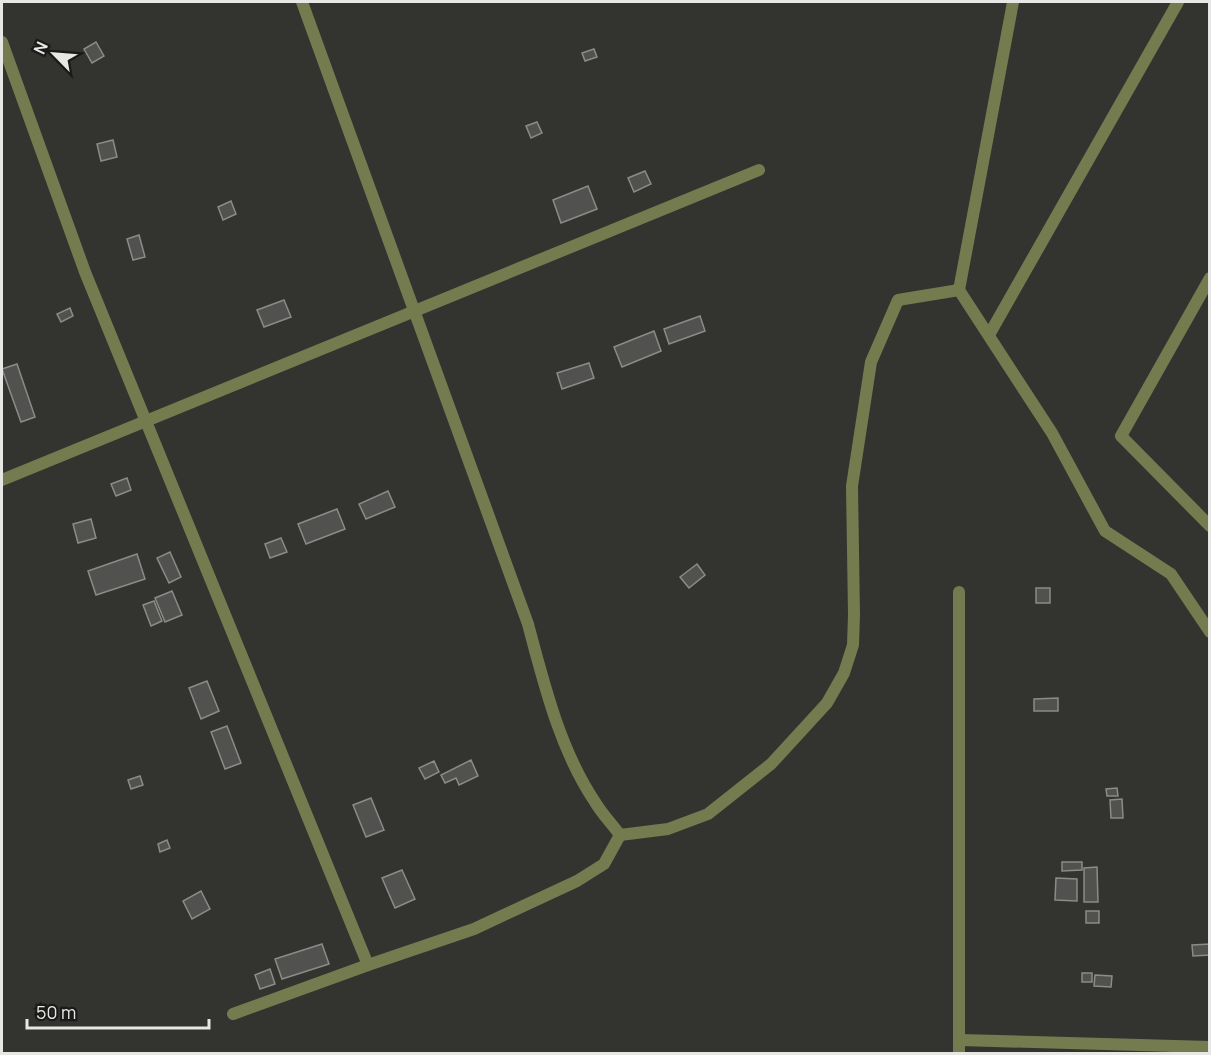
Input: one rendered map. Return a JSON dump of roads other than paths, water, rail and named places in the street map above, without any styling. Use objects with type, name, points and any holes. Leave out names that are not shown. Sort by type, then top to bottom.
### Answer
[{"type":"street","points":[[302,2],[528,624],[549,699],[577,769],[594,802],[620,835]]},
{"type":"street","points":[[1013,2],[959,290],[1052,433],[1105,531],[1171,574],[1209,632]]},
{"type":"street","points":[[989,335],[1178,2]]},
{"type":"street","points":[[2,42],[86,272],[368,965]]},
{"type":"street","points":[[2,480],[759,170]]},
{"type":"street","points":[[1209,278],[1121,436],[1209,526]]},
{"type":"street","points":[[620,835],[668,828],[708,814],[771,764],[828,703],[844,673],[853,645],[852,486],[871,362],[898,300],[959,290]]},
{"type":"street","points":[[959,592],[959,1053]]},
{"type":"street","points":[[233,1014],[474,928],[577,881],[604,864],[620,835]]},
{"type":"street","points":[[960,1040],[1209,1047]]}]
